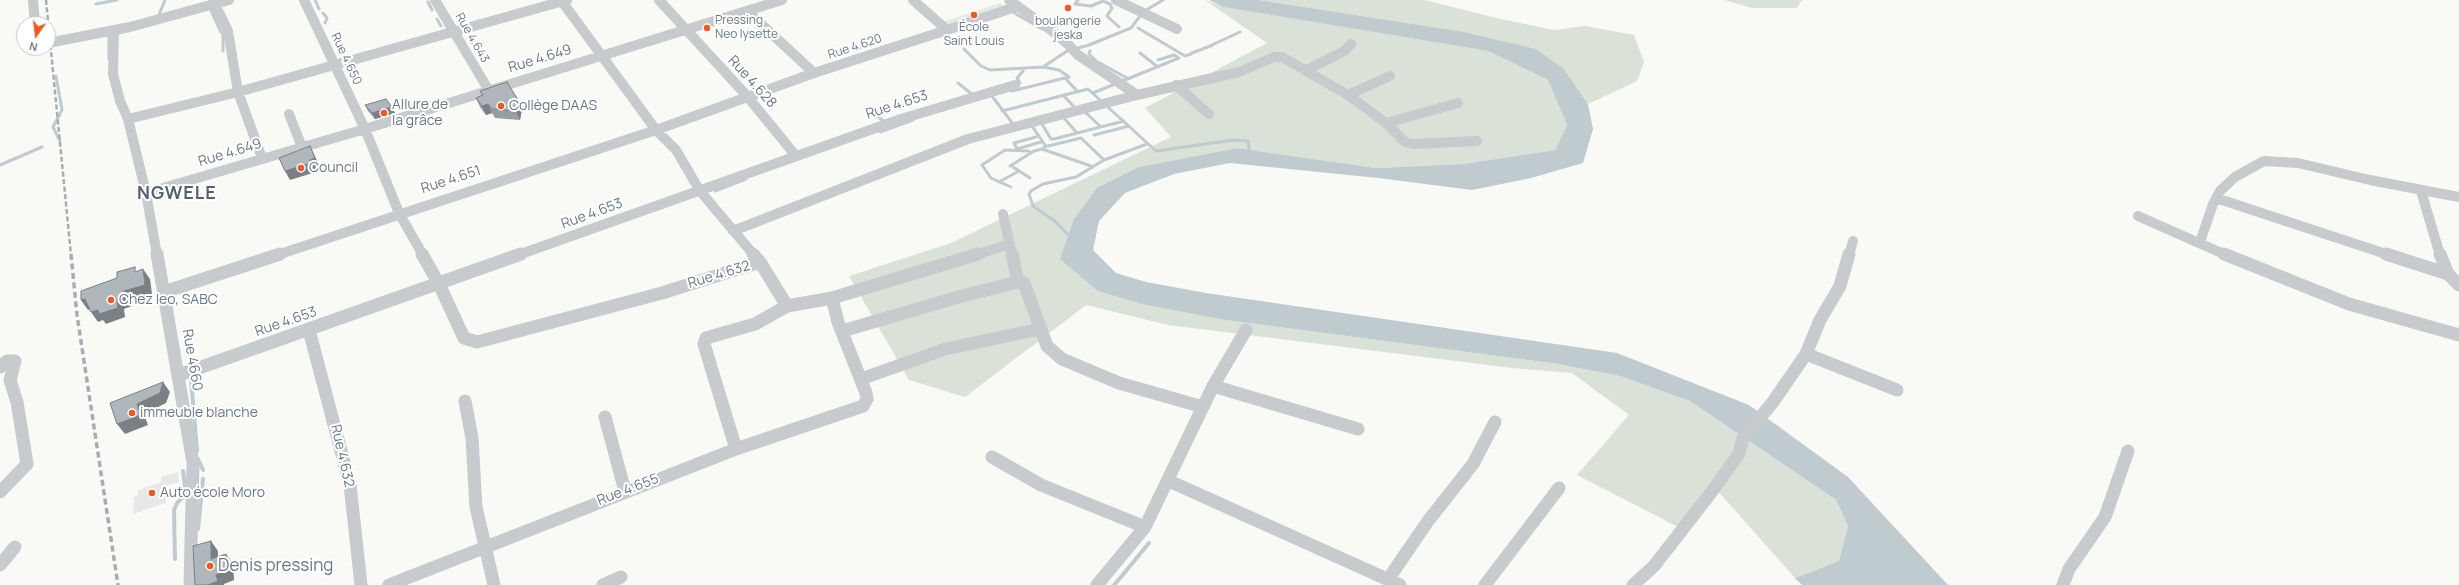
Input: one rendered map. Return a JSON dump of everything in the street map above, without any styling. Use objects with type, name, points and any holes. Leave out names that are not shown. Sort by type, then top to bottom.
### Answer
[{"type":"street","points":[[35,0],[35,16]]},
{"type":"street","points":[[56,41],[114,30],[214,2],[229,0]]},
{"type":"street","name":"Rue 4.650","points":[[304,0],[365,129],[399,213]]},
{"type":"street","name":"Rue 4.643","points":[[435,0],[488,89]]},
{"type":"street","points":[[128,119],[238,92],[563,0]]},
{"type":"street","name":"Rue 4.632","points":[[399,213],[439,284],[464,338],[477,342],[662,293],[760,262],[700,191],[676,150],[656,130],[600,55],[563,0]]},
{"type":"street","name":"Rue 4.628","points":[[659,0],[747,96],[796,156]]},
{"type":"street","name":"Rue 4.649","points":[[146,193],[365,129],[488,89],[782,0]]},
{"type":"street","points":[[913,0],[947,30]]},
{"type":"street","points":[[1009,0],[1062,38],[1078,56],[1137,95]]},
{"type":"street","points":[[1116,0],[1177,29]]},
{"type":"street","points":[[214,2],[228,31],[238,92],[262,158]]},
{"type":"street","name":"Rue 4.620","points":[[747,11],[814,73],[1018,6]]},
{"type":"street","name":"Rue 4660","points":[[114,30],[113,74],[120,101],[128,119],[146,193],[179,375],[193,463],[190,585]]},
{"type":"street","points":[[1305,71],[1344,51],[1351,44]]},
{"type":"street","points":[[733,230],[968,139],[1176,85],[1239,72],[1274,57],[1282,58],[1348,95],[1386,123],[1405,142],[1476,141]]},
{"type":"street","name":"Rue 4.651","points":[[164,292],[399,213],[656,130],[814,73]]},
{"type":"street","points":[[1348,95],[1390,76]]},
{"type":"street","name":"Rue 4.653","points":[[179,375],[439,284],[901,118],[1015,84]]},
{"type":"street","points":[[1176,85],[1209,114]]},
{"type":"street","points":[[1386,123],[1458,103]]},
{"type":"street","points":[[289,114],[302,147]]},
{"type":"street","points":[[2200,242],[2220,191],[2235,177],[2254,164],[2274,160],[2421,191],[2459,197]]},
{"type":"street","points":[[2421,191],[2440,255],[2448,274],[2459,285]]},
{"type":"street","points":[[2216,198],[2448,274]]},
{"type":"street","points":[[1003,214],[1018,282]]},
{"type":"street","points":[[2138,216],[2252,266],[2349,304],[2459,334]]},
{"type":"street","points":[[1633,585],[1654,566],[1739,454],[1743,438],[1773,402],[1806,354],[1820,320],[1840,286],[1853,241]]},
{"type":"street","points":[[736,450],[704,344],[706,338],[755,324],[787,306],[832,298],[1010,244]]},
{"type":"street","points":[[760,262],[787,306]]},
{"type":"street","points":[[842,331],[962,296],[1018,282],[1024,283],[1047,346],[1074,365],[1119,383],[1203,407]]},
{"type":"street","points":[[832,298],[842,331],[861,379],[945,349],[1000,339],[1040,329]]},
{"type":"street","name":"Rue 4.632","points":[[309,330],[350,485],[361,585]]},
{"type":"street","points":[[1097,585],[1145,527],[1169,481],[1213,386],[1246,330]]},
{"type":"street","points":[[1806,354],[1897,390]]},
{"type":"street","points":[[0,367],[7,361],[15,361],[10,380],[18,402],[27,464],[0,492]]},
{"type":"street","name":"Rue 4.655","points":[[389,585],[625,491],[736,450],[863,406],[867,399],[861,379]]},
{"type":"street","points":[[1213,386],[1289,407],[1358,429]]},
{"type":"street","points":[[465,401],[472,438],[476,507],[484,548],[494,585]]},
{"type":"street","points":[[605,417],[625,491]]},
{"type":"street","points":[[1169,481],[1394,582],[1428,521],[1473,464],[1495,422]]},
{"type":"street","points":[[2063,585],[2069,569],[2105,517],[2128,451]]},
{"type":"street","points":[[992,457],[1041,485],[1145,527]]},
{"type":"street","points":[[1485,585],[1559,488]]},
{"type":"street","points":[[0,565],[15,547]]},
{"type":"street","points":[[603,585],[621,577]]},
{"type":"shaded area","points":[[1205,0],[1223,7],[1488,51],[1548,80],[1567,125],[1555,150],[1463,164],[1376,168],[1237,148],[1139,167],[1061,259],[1226,320],[1558,364],[1620,376],[1690,401],[1836,500],[1848,526],[1839,561],[1795,578],[1716,489],[1678,527],[1577,475],[1629,415],[1572,373],[1512,368],[1168,325],[1086,305],[965,397],[909,380],[849,276],[951,243],[1171,137],[1145,108],[1267,43]]},
{"type":"shaded area","points":[[1209,0],[1259,0],[1459,31],[1536,49],[1564,69],[1588,104],[1593,129],[1583,163],[1531,178],[1472,190],[1378,178],[1230,163],[1174,174],[1125,193],[1099,221],[1093,250],[1116,273],[1146,282],[1206,293],[1617,353],[1749,405],[1848,477],[1948,585],[1802,585],[1795,578],[1839,561],[1848,526],[1836,500],[1690,401],[1620,376],[1558,364],[1226,320],[1142,304],[1098,291],[1060,259],[1074,219],[1097,188],[1139,167],[1237,148],[1376,168],[1463,164],[1555,150],[1567,125],[1548,80],[1488,51],[1223,7]]},
{"type":"shaded area","points":[[1259,0],[1425,0],[1501,19],[1554,30],[1585,26],[1634,35],[1644,62],[1637,81],[1588,104],[1564,69],[1459,31]]},
{"type":"shaded area","points":[[1724,0],[1802,0],[1797,8],[1752,8]]},
{"type":"shaded area","name":"École Saint Louis","points":[[1000,3],[1006,8],[950,26],[945,21]]},
{"type":"shaded area","name":"Auto école Moro","points":[[178,472],[179,482],[166,486],[166,503],[133,514],[134,497],[138,495],[138,490],[161,482],[161,477]]},
{"type":"building","points":[[507,82],[518,100],[516,111],[492,109],[488,104],[482,106],[476,98],[483,95],[480,91]]},
{"type":"building","points":[[386,99],[392,107],[372,113],[365,105]]},
{"type":"building","points":[[310,146],[315,158],[310,160],[311,163],[285,171],[279,158]]},
{"type":"building","points":[[135,267],[135,272],[143,269],[145,285],[124,291],[125,296],[117,299],[118,308],[99,314],[98,310],[91,312],[85,299],[81,300],[81,291],[117,278],[117,272]]},
{"type":"building","points":[[163,382],[160,393],[137,404],[141,415],[117,424],[110,403]]},
{"type":"building","points":[[211,541],[211,559],[226,554],[226,571],[216,575],[218,581],[208,585],[195,585],[193,546]]},
{"type":"waterway","points":[[96,4],[117,0]]},
{"type":"waterway","points":[[158,17],[165,0]]},
{"type":"waterway","points":[[315,0],[319,9]]},
{"type":"waterway","points":[[1078,0],[1075,4],[1091,6],[1103,1],[1110,4],[1112,8],[1107,16],[1119,27]]},
{"type":"waterway","points":[[1043,67],[1067,51],[1089,45],[1131,28],[1143,12],[1163,0]]},
{"type":"waterway","points":[[428,2],[432,10]]},
{"type":"waterway","points":[[209,6],[221,32]]},
{"type":"waterway","points":[[1011,11],[1042,29]]},
{"type":"waterway","points":[[323,13],[327,18],[325,23]]},
{"type":"waterway","points":[[437,19],[441,26]]},
{"type":"waterway","points":[[1138,28],[1185,56],[1191,54]]},
{"type":"waterway","points":[[1214,44],[1240,32]]},
{"type":"waterway","points":[[109,33],[109,59]]},
{"type":"waterway","points":[[223,33],[223,51]]},
{"type":"waterway","points":[[1052,35],[1064,46]]},
{"type":"waterway","points":[[1192,53],[1213,45]]},
{"type":"waterway","points":[[964,49],[981,66],[990,70],[1043,67]]},
{"type":"waterway","points":[[1090,51],[1089,54],[1096,61],[1127,78]]},
{"type":"waterway","points":[[1140,53],[1158,67]]},
{"type":"waterway","points":[[1158,60],[1174,55],[1179,58],[1158,67]]},
{"type":"waterway","points":[[1012,91],[1069,77],[1059,70],[1043,67]]},
{"type":"waterway","points":[[1093,93],[1158,67]]},
{"type":"waterway","points":[[1016,86],[1020,83],[1017,78],[1023,71]]},
{"type":"waterway","points":[[56,76],[62,110],[53,127],[60,141]]},
{"type":"waterway","points":[[1066,79],[1078,92]]},
{"type":"waterway","points":[[958,83],[973,95]]},
{"type":"waterway","points":[[1078,92],[1088,89],[1123,121]]},
{"type":"waterway","points":[[1003,111],[1078,92]]},
{"type":"waterway","points":[[992,96],[1003,111]]},
{"type":"waterway","points":[[1064,96],[1076,109]]},
{"type":"waterway","points":[[870,111],[885,122]]},
{"type":"waterway","points":[[1003,111],[1013,124]]},
{"type":"waterway","points":[[1085,112],[1101,127]]},
{"type":"waterway","points":[[1063,117],[1077,133]]},
{"type":"waterway","points":[[880,132],[913,120]]},
{"type":"waterway","points":[[1101,127],[1123,121]]},
{"type":"waterway","points":[[1123,121],[1129,126]]},
{"type":"waterway","points":[[1042,124],[1051,139],[1101,127]]},
{"type":"waterway","points":[[1034,126],[1032,126],[1045,145]]},
{"type":"waterway","points":[[1094,135],[1129,126]]},
{"type":"waterway","points":[[1129,126],[1156,151],[1233,140],[1248,141],[1250,155]]},
{"type":"waterway","points":[[1036,137],[1014,143],[1017,149],[1041,142]]},
{"type":"waterway","points":[[1044,147],[1081,138],[1104,160]]},
{"type":"waterway","points":[[1104,160],[1147,144]]},
{"type":"waterway","points":[[0,165],[42,147]]},
{"type":"waterway","points":[[1010,166],[1034,151],[1042,149],[1091,166]]},
{"type":"waterway","points":[[999,182],[991,178],[982,165],[1005,150],[1029,151]]},
{"type":"waterway","points":[[1072,239],[1056,222],[1033,206],[1029,194],[1031,191],[1043,184],[1076,177],[1104,160]]},
{"type":"waterway","points":[[1013,167],[1030,178]]},
{"type":"waterway","points":[[999,182],[1019,171]]},
{"type":"waterway","points":[[715,191],[746,179]]},
{"type":"waterway","points":[[999,182],[1011,187]]},
{"type":"waterway","points":[[194,375],[191,378],[197,451]]},
{"type":"waterway","points":[[198,459],[203,470]]},
{"type":"waterway","points":[[175,559],[174,510],[177,503],[186,494],[183,471]]},
{"type":"waterway","points":[[198,529],[203,479]]},
{"type":"waterway","points":[[1121,577],[1149,543]]},
{"type":"waterway","points":[[1114,585],[1120,578]]},
{"type":"railway","points":[[46,0],[71,255]]},
{"type":"railway","points":[[71,254],[77,315],[118,585]]},
{"type":"place","name":"boulangerie jeska","points":[[1068,8]]},
{"type":"place","name":"École Saint Louis","points":[[974,15]]},
{"type":"place","name":"Pressing Neo lysette","points":[[707,28]]},
{"type":"place","name":"Collège DAAS","points":[[501,106]]},
{"type":"place","name":"Allure de la grâce","points":[[384,113]]},
{"type":"place","name":"Council","points":[[301,168]]},
{"type":"place","name":"Chez leo, SABC","points":[[111,300]]},
{"type":"place","name":"immeuble blanche","points":[[132,413]]},
{"type":"place","name":"Auto école Moro","points":[[152,493]]},
{"type":"place","name":"Denis pressing","points":[[210,566]]},
{"type":"district","name":"NGWELE","points":[[177,194]]}]
